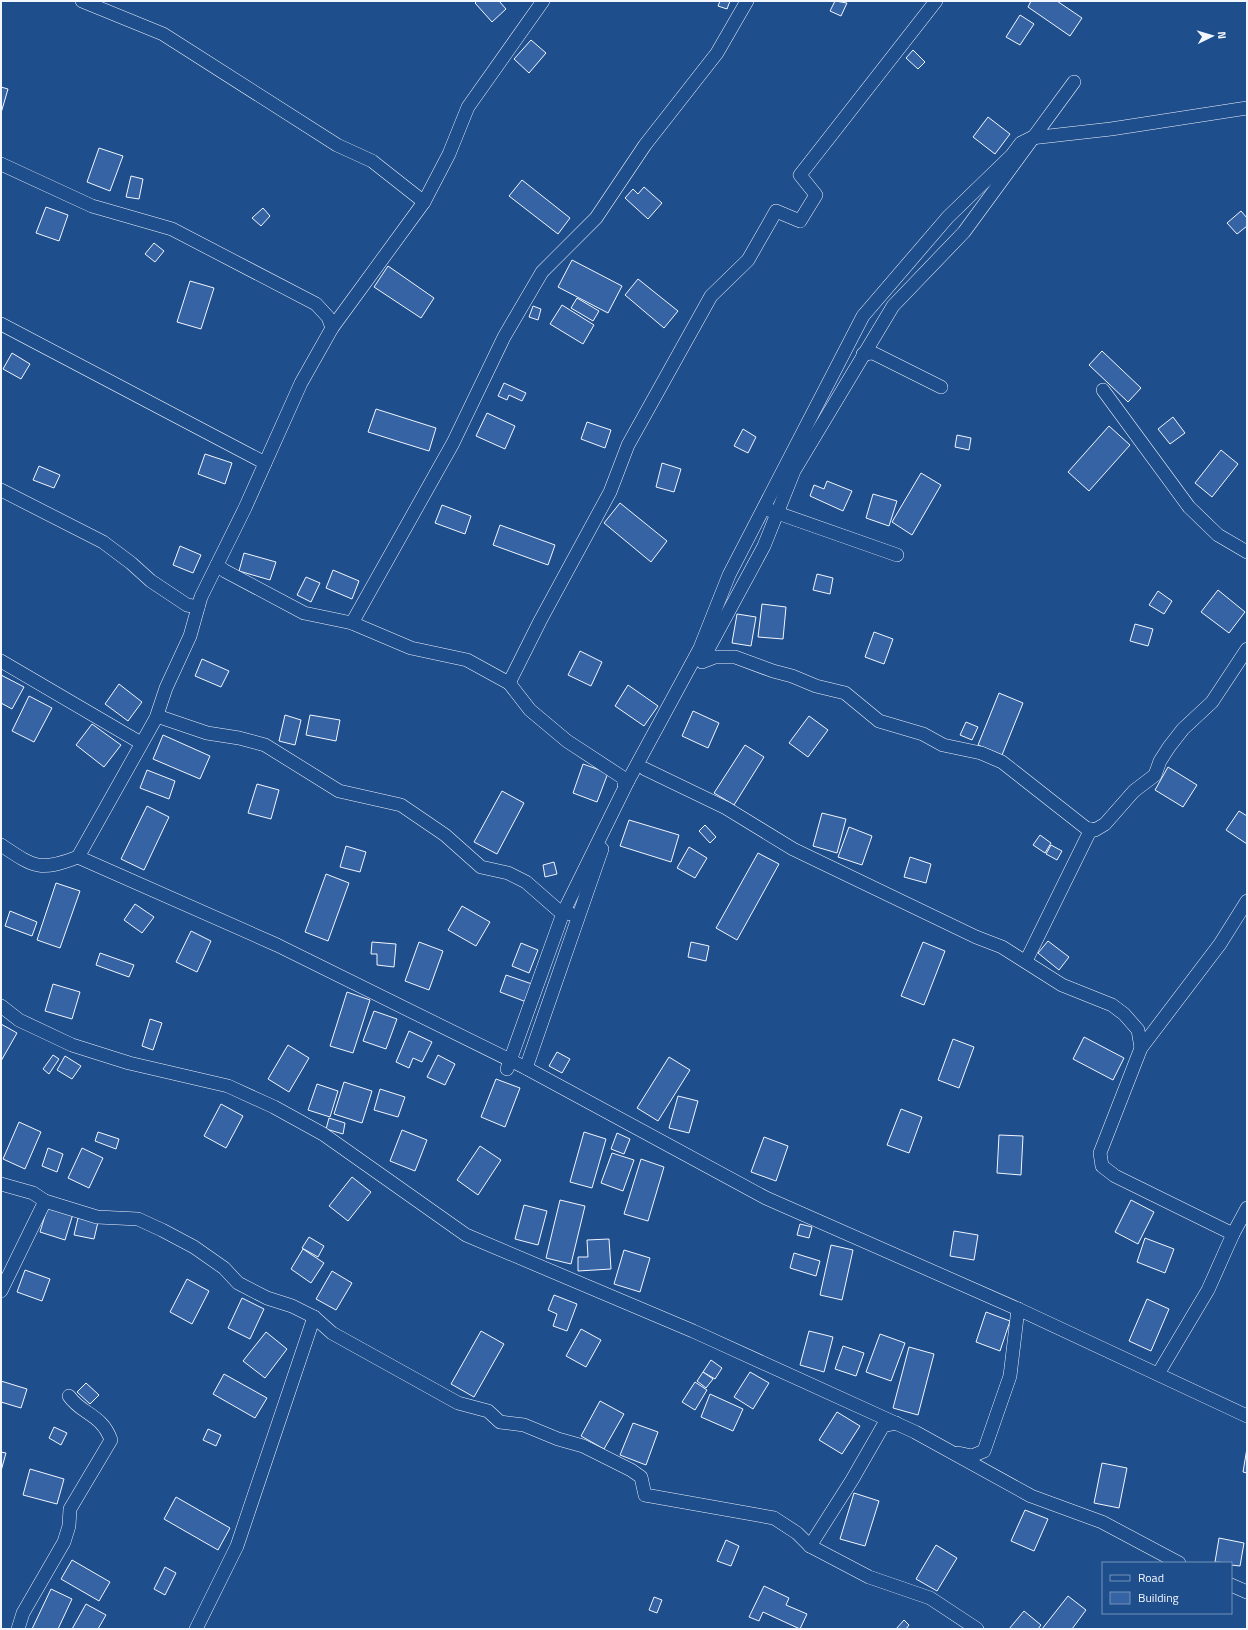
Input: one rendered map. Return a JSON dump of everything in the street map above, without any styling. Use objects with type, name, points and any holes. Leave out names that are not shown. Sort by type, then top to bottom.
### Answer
[{"type":"street","points":[[82,1],[163,34],[337,145],[372,161],[424,202]]},
{"type":"street","points":[[1,845],[31,865],[56,866],[78,857],[157,716],[166,688],[190,636],[198,607],[217,565],[246,508],[301,384],[332,328],[424,202],[449,154],[468,107],[543,1]]},
{"type":"street","points":[[352,623],[453,443],[504,337],[542,272],[596,218],[645,145],[717,53],[747,1]]},
{"type":"street","points":[[509,683],[543,614],[610,492],[628,445],[711,296],[748,260],[776,211],[800,221],[816,195],[800,175],[936,1]]},
{"type":"street","points":[[526,1068],[625,787],[645,769],[764,546],[794,471],[893,306],[964,232],[1074,82]]},
{"type":"street","points":[[507,1069],[562,913],[625,787],[700,648],[729,575],[863,316],[948,217],[1012,155],[1021,143],[1031,138],[1111,129],[1247,108]]},
{"type":"street","points":[[1,164],[92,206],[172,229],[316,304],[328,317],[332,328]]},
{"type":"street","points":[[1,324],[265,463]]},
{"type":"street","points":[[864,354],[873,353],[941,386]]},
{"type":"street","points":[[1103,390],[1189,507],[1218,535],[1247,552]]},
{"type":"street","points":[[1,490],[103,542],[131,562],[151,581],[187,606],[198,607]]},
{"type":"street","points":[[763,508],[898,555]]},
{"type":"street","points":[[217,565],[225,571],[304,613],[352,623],[411,648],[467,660],[509,683],[530,710],[625,787]]},
{"type":"street","points":[[702,662],[715,657],[735,657],[773,671],[792,676],[816,686],[845,693],[879,722],[923,734],[943,745],[981,753],[1002,762],[1077,820],[1095,830],[1105,824],[1134,791],[1155,775],[1160,761],[1169,747],[1183,730],[1212,702],[1247,649]]},
{"type":"street","points":[[1,661],[141,743]]},
{"type":"street","points":[[157,716],[208,733],[240,738],[265,745],[338,791],[401,805],[445,835],[481,867],[508,873],[526,882],[558,910],[579,917]]},
{"type":"street","points":[[645,769],[726,808],[800,853],[976,937],[1002,947],[1062,985],[1112,1005],[1124,1014],[1138,1030],[1140,1048]]},
{"type":"street","points":[[1026,961],[1091,829]]},
{"type":"street","points":[[78,857],[277,945],[526,1068],[766,1198],[1018,1309],[1247,1416]]},
{"type":"street","points":[[1232,1234],[1115,1176],[1102,1166],[1100,1154],[1140,1048],[1220,944],[1247,901]]},
{"type":"street","points":[[1,1006],[19,1020],[72,1045],[128,1063],[228,1086],[274,1107],[323,1134],[466,1235],[693,1331],[896,1423],[1031,1496],[1102,1522],[1177,1562]]},
{"type":"street","points":[[1,1184],[32,1193],[45,1201],[97,1217],[138,1220],[162,1230],[194,1247],[224,1268],[238,1283],[266,1298],[292,1306],[314,1317],[332,1333],[458,1403],[488,1411],[500,1422],[524,1425],[558,1439],[583,1446],[631,1470],[640,1477],[645,1495],[774,1518],[797,1533],[810,1546],[869,1577],[930,1598],[977,1629]]},
{"type":"street","points":[[1,1291],[45,1201]]},
{"type":"street","points":[[1158,1374],[1208,1290],[1232,1234],[1247,1208]]},
{"type":"street","points":[[990,1474],[985,1462],[984,1451],[1010,1376],[1018,1309]]},
{"type":"street","points":[[196,1629],[237,1546],[314,1317]]},
{"type":"street","points":[[18,1629],[23,1613],[64,1542],[69,1526],[70,1509],[111,1440],[99,1420],[79,1406],[69,1396]]},
{"type":"street","points":[[810,1546],[852,1480],[878,1432],[883,1426],[896,1423]]},
{"type":"street","points":[[951,1452],[972,1456],[984,1451]]},
{"type":"street","points":[[1232,1585],[1247,1592]]},
{"type":"building","points":[[477,1],[499,1],[506,9],[492,22],[475,3]]},
{"type":"building","points":[[720,1],[730,1],[727,9],[718,6]]},
{"type":"building","points":[[835,1],[847,3],[841,16],[830,11]]},
{"type":"building","points":[[1031,1],[1057,1],[1082,18],[1070,36],[1028,7]]},
{"type":"building","points":[[1020,15],[1034,24],[1020,45],[1006,37]]},
{"type":"building","points":[[531,40],[546,53],[529,73],[514,59]]},
{"type":"building","points":[[913,50],[925,62],[918,69],[906,58]]},
{"type":"building","points":[[1,87],[8,89],[1,113]]},
{"type":"building","points":[[988,117],[1010,134],[995,154],[973,137]]},
{"type":"building","points":[[99,148],[123,156],[110,191],[87,182]]},
{"type":"building","points":[[131,176],[143,179],[139,199],[126,197]]},
{"type":"building","points":[[522,180],[570,218],[558,234],[509,196]]},
{"type":"building","points":[[644,187],[662,203],[648,219],[625,198],[633,189],[638,194]]},
{"type":"building","points":[[46,207],[68,215],[59,241],[36,233]]},
{"type":"building","points":[[263,208],[270,216],[261,226],[252,218]]},
{"type":"building","points":[[1241,211],[1247,218],[1247,226],[1237,234],[1227,223]]},
{"type":"building","points":[[154,243],[164,251],[155,262],[145,254]]},
{"type":"building","points":[[572,260],[622,286],[608,313],[558,287]]},
{"type":"building","points":[[388,266],[434,298],[421,318],[374,287]]},
{"type":"building","points":[[638,279],[678,311],[664,328],[625,295]]},
{"type":"building","points":[[190,281],[214,288],[201,329],[177,322]]},
{"type":"building","points":[[577,298],[599,311],[593,321],[571,308]]},
{"type":"building","points":[[562,305],[594,325],[583,344],[550,324]]},
{"type":"building","points":[[533,306],[541,309],[538,320],[529,317]]},
{"type":"building","points":[[1102,351],[1141,388],[1128,402],[1089,365]]},
{"type":"building","points":[[12,353],[30,364],[21,379],[3,369]]},
{"type":"building","points":[[504,383],[526,393],[522,401],[509,395],[507,400],[498,396]]},
{"type":"building","points":[[376,409],[436,428],[429,451],[368,432]]},
{"type":"building","points":[[487,413],[515,426],[505,449],[476,436]]},
{"type":"building","points":[[1173,417],[1185,433],[1170,444],[1158,429]]},
{"type":"building","points":[[587,422],[611,430],[605,448],[581,439]]},
{"type":"building","points":[[1109,426],[1130,445],[1089,491],[1068,472]]},
{"type":"building","points":[[743,429],[756,437],[748,453],[734,446]]},
{"type":"building","points":[[957,435],[971,438],[969,450],[955,447]]},
{"type":"building","points":[[1221,450],[1238,464],[1212,497],[1195,483]]},
{"type":"building","points":[[205,454],[232,463],[225,484],[198,474]]},
{"type":"building","points":[[662,463],[681,469],[674,492],[656,487]]},
{"type":"building","points":[[39,466],[60,475],[54,488],[33,480]]},
{"type":"building","points":[[921,473],[941,485],[912,535],[892,522]]},
{"type":"building","points":[[827,481],[852,491],[843,511],[810,496],[814,485],[824,489]]},
{"type":"building","points":[[873,494],[897,501],[889,526],[866,518]]},
{"type":"building","points":[[620,503],[667,541],[651,562],[604,523]]},
{"type":"building","points":[[442,505],[471,516],[465,534],[435,523]]},
{"type":"building","points":[[500,525],[555,545],[548,565],[493,545]]},
{"type":"building","points":[[180,546],[201,555],[193,573],[173,565]]},
{"type":"building","points":[[244,553],[276,562],[270,580],[239,571]]},
{"type":"building","points":[[333,570],[359,581],[352,599],[326,588]]},
{"type":"building","points":[[817,574],[833,578],[830,594],[813,590]]},
{"type":"building","points":[[306,577],[320,583],[311,602],[297,595]]},
{"type":"building","points":[[1218,590],[1245,612],[1229,633],[1201,612]]},
{"type":"building","points":[[1158,591],[1172,601],[1164,614],[1149,605]]},
{"type":"building","points":[[762,604],[786,607],[783,639],[758,637]]},
{"type":"building","points":[[737,614],[756,617],[751,646],[732,643]]},
{"type":"building","points":[[1135,624],[1153,629],[1148,646],[1130,641]]},
{"type":"building","points":[[874,632],[893,639],[884,664],[865,657]]},
{"type":"building","points":[[580,651],[602,662],[591,686],[568,675]]},
{"type":"building","points":[[202,659],[229,671],[221,687],[195,676]]},
{"type":"building","points":[[1,675],[24,687],[12,709],[1,703]]},
{"type":"building","points":[[119,684],[142,702],[128,721],[105,704]]},
{"type":"building","points":[[628,685],[658,706],[644,726],[615,706]]},
{"type":"building","points":[[999,693],[1023,703],[1002,755],[978,745]]},
{"type":"building","points":[[29,696],[52,708],[34,742],[12,731]]},
{"type":"building","points":[[693,711],[719,723],[708,748],[682,736]]},
{"type":"building","points":[[285,715],[301,720],[295,745],[279,741]]},
{"type":"building","points":[[310,715],[340,720],[336,741],[306,735]]},
{"type":"building","points":[[809,716],[828,730],[808,757],[789,743]]},
{"type":"building","points":[[966,722],[978,727],[972,740],[960,735]]},
{"type":"building","points":[[92,724],[121,745],[104,767],[76,745]]},
{"type":"building","points":[[163,735],[210,756],[200,779],[153,759]]},
{"type":"building","points":[[745,745],[764,757],[734,805],[714,793]]},
{"type":"building","points":[[583,764],[608,773],[597,802],[573,793]]},
{"type":"building","points":[[1168,767],[1197,785],[1183,807],[1155,790]]},
{"type":"building","points":[[147,770],[175,781],[169,799],[140,788]]},
{"type":"building","points":[[257,784],[279,790],[271,819],[248,813]]},
{"type":"building","points":[[502,791],[524,803],[497,854],[474,842]]},
{"type":"building","points":[[147,806],[169,817],[144,870],[121,859]]},
{"type":"building","points":[[1239,811],[1247,816],[1247,844],[1226,830]]},
{"type":"building","points":[[822,813],[846,819],[837,853],[813,846]]},
{"type":"building","points":[[629,820],[679,835],[671,862],[620,846]]},
{"type":"building","points":[[705,825],[716,837],[710,843],[699,831]]},
{"type":"building","points":[[849,827],[872,836],[862,865],[838,857]]},
{"type":"building","points":[[1040,835],[1051,843],[1045,853],[1033,845]]},
{"type":"building","points":[[1051,845],[1062,851],[1057,860],[1046,854]]},
{"type":"building","points":[[346,846],[366,852],[360,872],[340,867]]},
{"type":"building","points":[[689,847],[707,858],[695,878],[677,868]]},
{"type":"building","points":[[758,853],[779,864],[737,940],[716,928]]},
{"type":"building","points":[[910,857],[931,864],[926,883],[904,877]]},
{"type":"building","points":[[554,862],[557,874],[545,877],[543,865]]},
{"type":"building","points":[[326,874],[349,883],[328,941],[305,932]]},
{"type":"building","points":[[56,883],[80,891],[60,948],[37,940]]},
{"type":"building","points":[[135,904],[154,917],[142,933],[124,920]]},
{"type":"building","points":[[462,906],[490,922],[476,946],[448,930]]},
{"type":"building","points":[[10,911],[37,922],[32,936],[5,926]]},
{"type":"building","points":[[191,931],[211,941],[197,972],[176,962]]},
{"type":"building","points":[[1048,941],[1069,957],[1059,970],[1038,953]]},
{"type":"building","points":[[372,942],[396,944],[394,967],[377,965],[377,954],[371,954]]},
{"type":"building","points":[[419,942],[443,951],[429,990],[405,981]]},
{"type":"building","points":[[691,942],[709,946],[706,961],[688,957]]},
{"type":"building","points":[[923,942],[945,951],[924,1005],[901,996]]},
{"type":"building","points":[[521,943],[538,950],[529,973],[512,966]]},
{"type":"building","points":[[100,953],[134,965],[129,977],[96,965]]},
{"type":"building","points":[[506,975],[535,985],[529,1003],[500,992]]},
{"type":"building","points":[[53,984],[80,992],[72,1019],[45,1011]]},
{"type":"building","points":[[347,992],[370,1000],[353,1053],[330,1046]]},
{"type":"building","points":[[374,1011],[397,1019],[386,1049],[363,1041]]},
{"type":"building","points":[[150,1019],[162,1023],[153,1050],[142,1046]]},
{"type":"building","points":[[1,1024],[17,1033],[1,1061]]},
{"type":"building","points":[[409,1031],[432,1042],[422,1062],[413,1058],[409,1068],[396,1062]]},
{"type":"building","points":[[1084,1037],[1124,1058],[1113,1080],[1073,1059]]},
{"type":"building","points":[[953,1039],[974,1047],[959,1088],[938,1080]]},
{"type":"building","points":[[288,1045],[309,1058],[289,1092],[268,1079]]},
{"type":"building","points":[[557,1052],[570,1059],[562,1073],[549,1066]]},
{"type":"building","points":[[53,1055],[59,1059],[49,1074],[43,1069]]},
{"type":"building","points":[[438,1055],[455,1064],[445,1085],[427,1077]]},
{"type":"building","points":[[65,1056],[81,1066],[72,1079],[57,1070]]},
{"type":"building","points":[[669,1057],[690,1070],[658,1121],[637,1108]]},
{"type":"building","points":[[496,1079],[520,1088],[505,1127],[481,1117]]},
{"type":"building","points":[[344,1082],[372,1091],[362,1123],[334,1114]]},
{"type":"building","points":[[317,1084],[338,1091],[330,1117],[308,1110]]},
{"type":"building","points":[[380,1089],[405,1097],[398,1117],[374,1110]]},
{"type":"building","points":[[678,1096],[698,1101],[689,1133],[669,1128]]},
{"type":"building","points":[[221,1104],[243,1116],[226,1148],[204,1136]]},
{"type":"building","points":[[901,1109],[922,1117],[909,1153],[887,1145]]},
{"type":"building","points":[[329,1118],[345,1123],[343,1134],[326,1129]]},
{"type":"building","points":[[19,1122],[41,1132],[25,1169],[3,1159]]},
{"type":"building","points":[[402,1130],[427,1140],[415,1171],[390,1161]]},
{"type":"building","points":[[98,1132],[119,1139],[116,1149],[95,1141]]},
{"type":"building","points":[[584,1132],[606,1139],[592,1188],[570,1182]]},
{"type":"building","points":[[617,1133],[630,1139],[624,1154],[611,1149]]},
{"type":"building","points":[[999,1135],[1023,1136],[1021,1175],[997,1173]]},
{"type":"building","points":[[764,1137],[788,1146],[776,1181],[751,1172]]},
{"type":"building","points":[[480,1146],[501,1160],[478,1195],[457,1180]]},
{"type":"building","points":[[48,1148],[63,1154],[57,1172],[42,1166]]},
{"type":"building","points":[[82,1148],[103,1158],[89,1188],[68,1178]]},
{"type":"building","points":[[612,1153],[634,1160],[623,1191],[601,1183]]},
{"type":"building","points":[[641,1159],[664,1167],[648,1221],[624,1214]]},
{"type":"building","points":[[352,1177],[371,1192],[348,1221],[329,1206]]},
{"type":"building","points":[[560,1200],[585,1206],[571,1264],[546,1258]]},
{"type":"building","points":[[1131,1200],[1154,1212],[1138,1244],[1115,1232]]},
{"type":"building","points":[[524,1205],[547,1211],[538,1245],[515,1239]]},
{"type":"building","points":[[48,1206],[73,1214],[65,1240],[40,1232]]},
{"type":"building","points":[[78,1218],[98,1222],[94,1239],[74,1235]]},
{"type":"building","points":[[800,1224],[812,1227],[809,1238],[797,1235]]},
{"type":"building","points":[[954,1231],[978,1235],[974,1260],[950,1256]]},
{"type":"building","points":[[309,1237],[324,1246],[318,1257],[302,1248]]},
{"type":"building","points":[[1145,1238],[1174,1249],[1165,1273],[1137,1262]]},
{"type":"building","points":[[609,1239],[611,1269],[578,1271],[578,1257],[588,1257],[587,1240]]},
{"type":"building","points":[[831,1245],[853,1250],[842,1300],[820,1295]]},
{"type":"building","points":[[303,1249],[324,1263],[311,1283],[291,1269]]},
{"type":"building","points":[[624,1250],[650,1258],[640,1292],[614,1284]]},
{"type":"building","points":[[794,1253],[820,1261],[816,1276],[790,1268]]},
{"type":"building","points":[[25,1270],[50,1279],[42,1301],[17,1292]]},
{"type":"building","points":[[332,1271],[352,1283],[336,1310],[316,1299]]},
{"type":"building","points":[[187,1279],[209,1291],[192,1324],[170,1312]]},
{"type":"building","points":[[554,1295],[577,1304],[567,1331],[553,1326],[557,1314],[548,1310]]},
{"type":"building","points":[[242,1298],[264,1309],[250,1339],[228,1328]]},
{"type":"building","points":[[1147,1299],[1169,1309],[1151,1351],[1129,1341]]},
{"type":"building","points":[[986,1312],[1010,1321],[1000,1351],[976,1342]]},
{"type":"building","points":[[581,1329],[601,1340],[586,1367],[566,1356]]},
{"type":"building","points":[[481,1331],[504,1344],[474,1397],[451,1384]]},
{"type":"building","points":[[809,1331],[833,1337],[824,1372],[800,1365]]},
{"type":"building","points":[[266,1332],[287,1349],[265,1378],[243,1361]]},
{"type":"building","points":[[880,1334],[905,1343],[891,1381],[866,1372]]},
{"type":"building","points":[[843,1346],[864,1353],[856,1376],[835,1369]]},
{"type":"building","points":[[909,1347],[934,1354],[918,1415],[893,1408]]},
{"type":"building","points":[[711,1360],[722,1368],[715,1379],[703,1372]]},
{"type":"building","points":[[703,1372],[713,1379],[706,1388],[697,1381]]},
{"type":"building","points":[[750,1372],[769,1383],[753,1409],[734,1397]]},
{"type":"building","points":[[224,1374],[267,1398],[255,1418],[213,1394]]},
{"type":"building","points":[[1,1381],[27,1389],[21,1408],[1,1402]]},
{"type":"building","points":[[695,1382],[707,1390],[695,1410],[682,1402]]},
{"type":"building","points":[[86,1383],[99,1395],[90,1404],[77,1392]]},
{"type":"building","points":[[710,1394],[743,1409],[733,1431],[701,1417]]},
{"type":"building","points":[[600,1401],[624,1414],[604,1449],[581,1436]]},
{"type":"building","points":[[837,1412],[860,1426],[842,1454],[819,1440]]},
{"type":"building","points":[[633,1423],[658,1432],[646,1465],[620,1455]]},
{"type":"building","points":[[54,1427],[67,1433],[61,1445],[49,1438]]},
{"type":"building","points":[[208,1429],[221,1435],[216,1446],[203,1440]]},
{"type":"building","points":[[1247,1448],[1247,1473],[1243,1472]]},
{"type":"building","points":[[1,1452],[6,1453],[1,1471]]},
{"type":"building","points":[[1102,1463],[1127,1468],[1119,1508],[1094,1503]]},
{"type":"building","points":[[30,1469],[64,1479],[57,1504],[23,1495]]},
{"type":"building","points":[[854,1493],[879,1501],[865,1546],[840,1539]]},
{"type":"building","points":[[176,1497],[230,1528],[218,1550],[164,1519]]},
{"type":"building","points":[[1025,1510],[1048,1519],[1034,1551],[1011,1541]]},
{"type":"building","points":[[1219,1538],[1244,1543],[1240,1566],[1232,1565],[1232,1562],[1215,1562]]},
{"type":"building","points":[[726,1540],[739,1546],[731,1566],[717,1561]]},
{"type":"building","points":[[936,1545],[957,1558],[937,1591],[916,1579]]},
{"type":"building","points":[[72,1560],[110,1582],[99,1601],[61,1579]]},
{"type":"building","points":[[165,1567],[176,1573],[165,1595],[154,1589]]},
{"type":"building","points":[[764,1586],[789,1598],[786,1605],[807,1614],[800,1629],[763,1612],[759,1621],[749,1617]]},
{"type":"building","points":[[51,1589],[72,1599],[58,1629],[32,1629]]},
{"type":"building","points":[[1068,1596],[1086,1610],[1072,1629],[1042,1629]]},
{"type":"building","points":[[654,1597],[662,1600],[657,1613],[649,1610]]},
{"type":"building","points":[[86,1604],[106,1615],[98,1629],[72,1629]]},
{"type":"building","points":[[1024,1611],[1041,1625],[1038,1629],[1009,1629]]},
{"type":"building","points":[[904,1620],[909,1625],[906,1629],[896,1629]]}]
